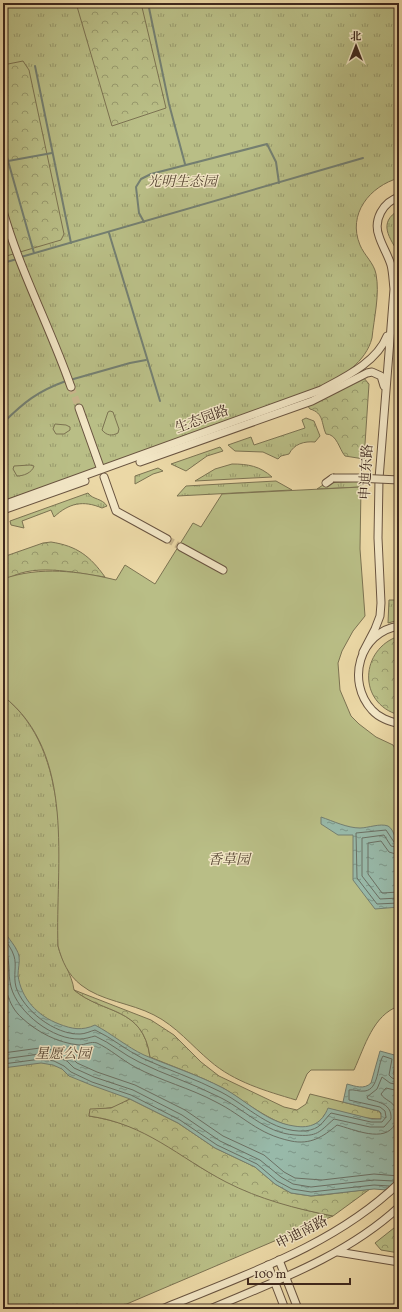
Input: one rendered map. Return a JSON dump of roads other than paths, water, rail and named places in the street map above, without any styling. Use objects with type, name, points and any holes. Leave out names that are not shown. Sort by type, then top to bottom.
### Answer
[{"type":"street","name":"申迪东路","points":[[363,652],[380,616],[381,603],[378,538],[379,472],[394,289],[391,264],[378,235],[377,228],[381,211],[387,203],[399,197]]},
{"type":"street","points":[[3,210],[14,248],[71,387]]},
{"type":"street","name":"生态园路","points":[[3,505],[322,390],[366,362],[384,344],[390,330]]},
{"type":"street","name":"生态园路","points":[[3,510],[312,401],[367,373],[372,372],[381,376],[385,392]]},
{"type":"street","points":[[79,408],[100,467]]},
{"type":"street","points":[[104,477],[116,511],[168,539]]},
{"type":"street","points":[[329,480],[357,478],[399,480]]},
{"type":"street","points":[[181,547],[223,570]]},
{"type":"street","points":[[399,626],[384,631],[373,639],[363,652],[358,667],[358,683],[363,698],[373,711],[399,730]]},
{"type":"street","points":[[386,720],[399,724]]},
{"type":"street","name":"申迪南路","points":[[162,1309],[268,1265],[328,1236],[375,1204],[399,1183]]},
{"type":"street","points":[[210,1309],[275,1282],[338,1252],[355,1242],[399,1207]]},
{"type":"street","points":[[338,1252],[399,1262]]},
{"type":"street","points":[[279,1260],[298,1309]]},
{"type":"street","points":[[268,1265],[285,1309]]},
{"type":"water","points":[[321,817],[350,827],[360,828],[378,825],[388,826],[396,839],[398,850],[399,907],[375,909],[353,880],[353,835],[338,835],[321,824]]},
{"type":"water","points":[[3,930],[19,956],[18,975],[23,992],[32,1006],[51,1021],[68,1027],[81,1029],[95,1025],[138,1052],[213,1083],[232,1093],[266,1116],[284,1124],[300,1127],[311,1126],[323,1118],[328,1108],[372,1119],[381,1119],[381,1113],[379,1111],[343,1102],[347,1084],[362,1087],[371,1083],[380,1051],[398,1056],[393,1074],[399,1076],[399,1122],[397,1124],[399,1125],[399,1191],[374,1189],[311,1196],[291,1193],[275,1184],[255,1167],[215,1148],[178,1123],[130,1099],[69,1076],[62,1069],[53,1065],[41,1063],[3,1068]]},
{"type":"waterway","points":[[148,3],[169,104],[185,164]]},
{"type":"waterway","points":[[35,66],[71,243]]},
{"type":"waterway","points":[[3,143],[34,253]]},
{"type":"waterway","points":[[144,222],[139,213],[136,187],[141,179],[151,174],[267,144],[276,162],[279,183]]},
{"type":"waterway","points":[[8,161],[52,153]]},
{"type":"waterway","points":[[21,257],[363,158]]},
{"type":"waterway","points":[[109,233],[160,401]]},
{"type":"waterway","points":[[3,263],[17,259]]},
{"type":"waterway","points":[[70,380],[146,360]]},
{"type":"waterway","points":[[3,423],[39,393],[66,381]]},
{"type":"tunnel","points":[[71,387],[79,408]]},
{"type":"tunnel","points":[[167,539],[181,547]]},
{"type":"park label","name":"光明生态园","points":[[182,182]]},
{"type":"park label","name":"香草园","points":[[229,860]]},
{"type":"park label","name":"星愿公园","points":[[63,1054]]}]
